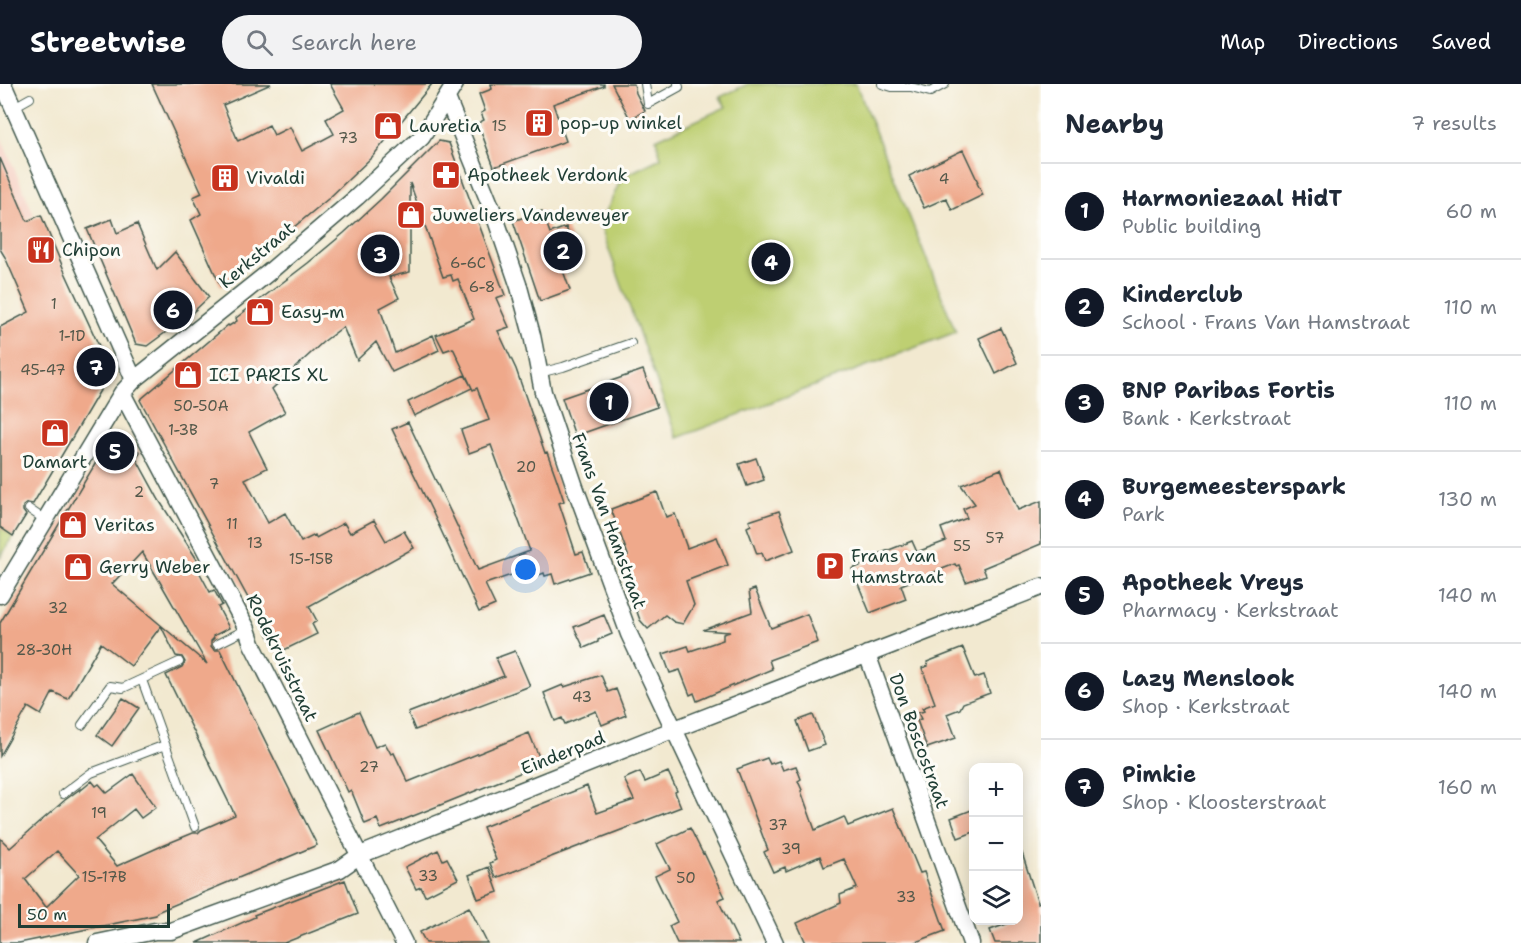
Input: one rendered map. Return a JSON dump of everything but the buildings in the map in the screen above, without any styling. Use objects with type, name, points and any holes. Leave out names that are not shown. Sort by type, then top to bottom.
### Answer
[{"type":"street","points":[[3,84],[134,380]]},
{"type":"street","name":"Frans Van Hamstraat","points":[[451,91],[519,287],[532,335],[543,392],[629,634],[775,943]]},
{"type":"street","name":"Kerkstraat","points":[[0,595],[122,393],[134,380],[268,273],[357,197],[422,137],[451,91]]},
{"type":"street","name":"Rodekruisstraat","points":[[122,393],[247,629],[252,644],[404,943]]},
{"type":"street","name":"Einderpad","points":[[97,943],[155,937],[340,869],[360,855],[675,729],[1041,587]]},
{"type":"street","name":"Don Boscostraat","points":[[867,654],[971,943]]},
{"type":"lane","points":[[645,84],[648,104],[680,87],[678,84]]},
{"type":"lane","points":[[882,84],[892,87],[911,87],[930,92],[945,84]]},
{"type":"lane","points":[[14,107],[30,98]]},
{"type":"lane","points":[[539,373],[563,368],[631,343]]},
{"type":"lane","points":[[29,510],[45,520]]},
{"type":"lane","points":[[217,644],[247,629]]},
{"type":"lane","points":[[82,725],[110,686],[123,688],[179,662]]},
{"type":"lane","points":[[142,680],[195,827]]},
{"type":"lane","points":[[63,794],[91,773],[165,745]]},
{"type":"shaded area","points":[[0,135],[34,215],[0,232]]},
{"type":"green space","points":[[748,84],[856,84],[956,332],[677,438],[600,225],[622,177],[661,158],[656,139],[726,107],[720,97]]},
{"type":"green space","points":[[0,527],[13,536],[0,558]]},
{"type":"place","name":"pop-up winkel","points":[[539,123]]},
{"type":"place","name":"Lauretia","points":[[388,126]]},
{"type":"place","name":"Apotheek Verdonk","points":[[446,175]]},
{"type":"place","name":"Vivaldi","points":[[225,178]]},
{"type":"place","name":"Juweliers Vandeweyer","points":[[411,215]]},
{"type":"place","name":"Chipon","points":[[41,250]]},
{"type":"place","name":"Kinderclub","points":[[563,251]]},
{"type":"place","name":"BNP Paribas Fortis","points":[[380,254]]},
{"type":"place","name":"Burgemeesterspark","points":[[771,262]]},
{"type":"place","name":"Lazy Menslook","points":[[173,310]]},
{"type":"place","name":"Easy-m","points":[[260,312]]},
{"type":"place","name":"Pimkie","points":[[96,367]]},
{"type":"place","name":"ICI PARIS XL","points":[[188,375]]},
{"type":"place","name":"Harmoniezaal HidT","points":[[609,402]]},
{"type":"place","name":"Damart","points":[[55,433]]},
{"type":"place","name":"Apotheek Vreys","points":[[115,451]]},
{"type":"place","name":"Veritas","points":[[73,525]]},
{"type":"place","name":"Frans van Hamstraat","points":[[830,566]]},
{"type":"place","name":"Gerry Weber","points":[[78,567]]}]
